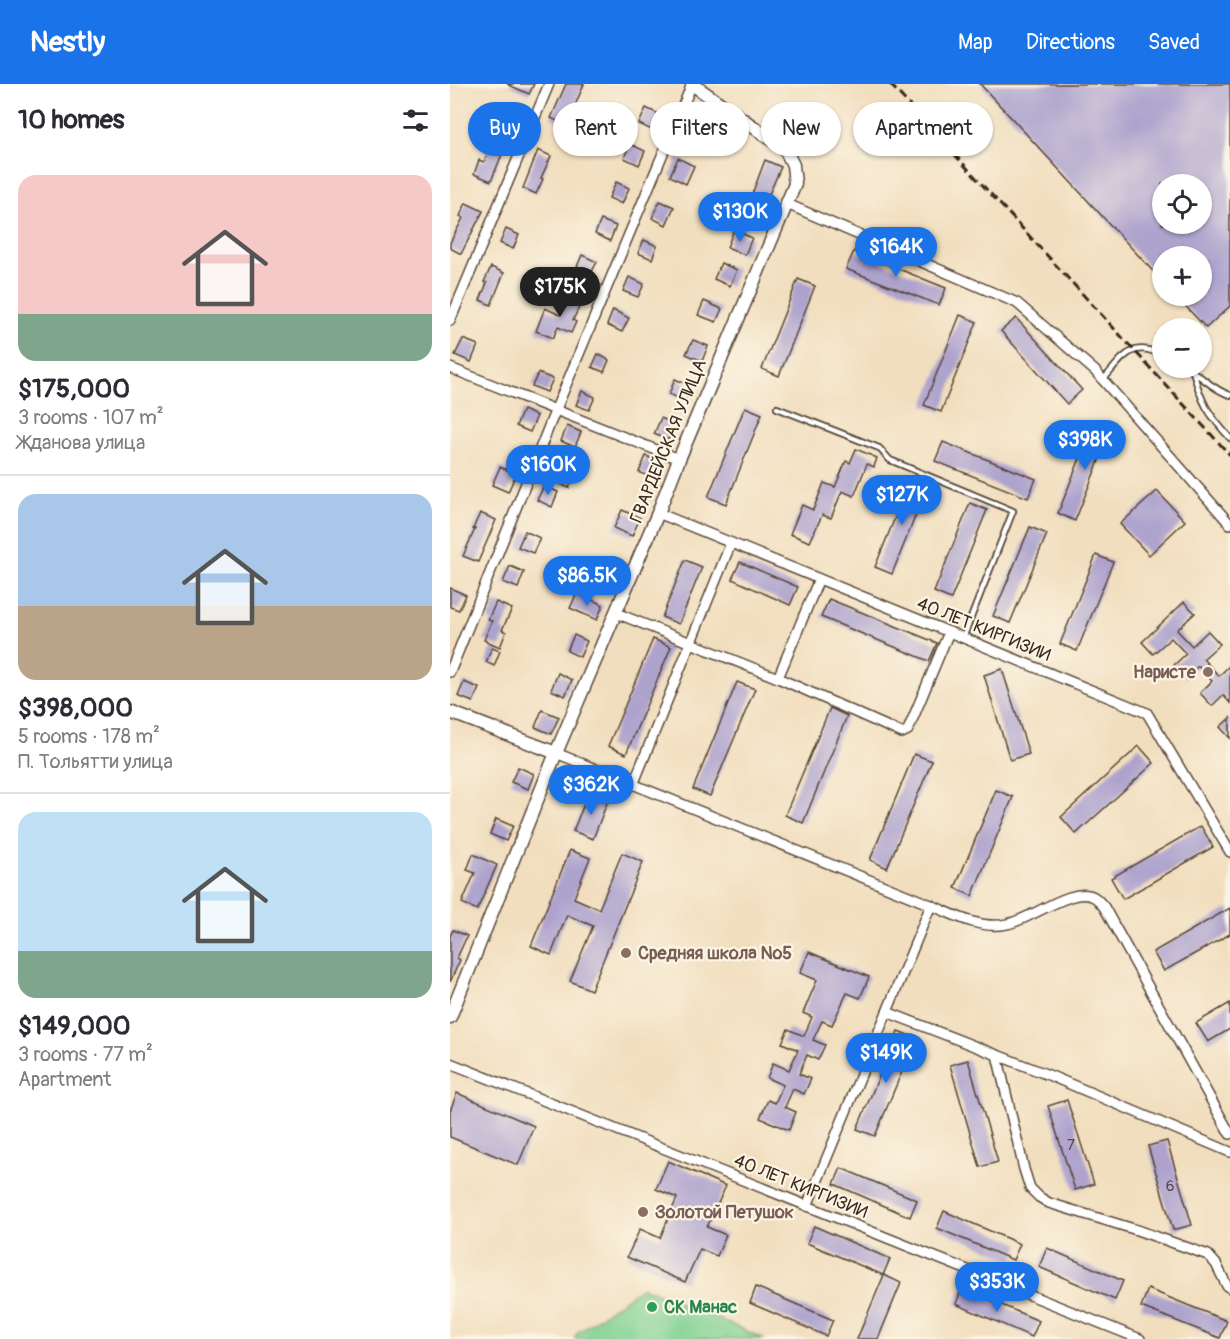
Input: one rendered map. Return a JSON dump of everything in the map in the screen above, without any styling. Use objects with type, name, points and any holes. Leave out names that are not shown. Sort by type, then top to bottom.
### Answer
[{"type":"street","points":[[450,321],[549,84]]},
{"type":"street","points":[[450,672],[556,409],[692,84]]},
{"type":"street","name":"ГВАРДЕЙСКАЯ УЛИЦА","points":[[450,1017],[556,753],[795,184],[793,165],[784,149],[692,84]]},
{"type":"street","points":[[786,204],[1017,303],[1095,371],[1230,524]]},
{"type":"street","points":[[450,368],[679,459]]},
{"type":"street","name":"40 ЛЕТ КИРГИЗИИ","points":[[658,513],[1147,713],[1230,852]]},
{"type":"street","points":[[633,785],[731,543]]},
{"type":"street","points":[[778,678],[819,579]]},
{"type":"street","points":[[616,613],[778,678],[899,732],[905,732],[908,729],[949,632]]},
{"type":"street","points":[[450,712],[967,920],[987,925],[1008,924],[1070,896],[1084,894],[1095,897],[1104,907],[1230,1134]]},
{"type":"street","points":[[807,1206],[931,905]]},
{"type":"street","points":[[887,1012],[1051,1076],[1230,1152]]},
{"type":"street","points":[[997,1055],[1030,1188],[1049,1203],[1208,1255],[1230,1288]]},
{"type":"street","name":"40 ЛЕТ КИРГИЗИИ","points":[[450,1063],[1140,1339]]},
{"type":"lane","points":[[1103,380],[1133,350],[1141,348],[1152,350]]},
{"type":"lane","points":[[1195,378],[1203,403],[1230,438]]},
{"type":"lane","points":[[1202,378],[1219,391],[1230,395]]},
{"type":"lane","points":[[777,408],[879,448],[890,460],[1013,511],[963,638]]},
{"type":"green space","name":"СК Манас","points":[[642,1287],[765,1339],[575,1339],[577,1333]]},
{"type":"building","points":[[507,84],[534,84],[529,94]]},
{"type":"building","points":[[566,84],[584,84],[576,102],[558,102]]},
{"type":"building","points":[[980,84],[1230,84],[1230,306],[1212,322],[1212,318],[1197,318],[1185,306],[1212,306],[1212,246],[1152,246],[1152,270]]},
{"type":"building","points":[[646,108],[650,110],[650,129],[639,124]]},
{"type":"building","points":[[638,148],[645,151],[639,165],[624,158],[625,156],[638,156]]},
{"type":"building","points":[[541,151],[551,156],[536,194],[523,188],[536,156],[541,156]]},
{"type":"building","points":[[487,156],[501,156],[491,181],[474,174],[479,160],[484,162]]},
{"type":"building","points":[[678,158],[694,166],[686,184],[670,176]]},
{"type":"building","points":[[765,160],[781,167],[765,203],[751,197]]},
{"type":"building","points":[[616,182],[629,188],[622,204],[609,198]]},
{"type":"building","points":[[660,201],[674,207],[666,225],[652,218]]},
{"type":"building","points":[[466,203],[483,211],[461,254],[450,248],[450,243],[463,218],[460,216]]},
{"type":"building","points":[[601,220],[616,226],[610,241],[595,234]]},
{"type":"building","points":[[506,229],[519,235],[513,249],[500,243]]},
{"type":"building","points":[[734,230],[752,238],[745,255],[727,247]]},
{"type":"building","points":[[644,240],[657,246],[652,259],[638,253]]},
{"type":"building","points":[[854,251],[946,288],[939,305],[846,269]]},
{"type":"building","points":[[582,255],[597,262],[590,275],[576,269]]},
{"type":"building","points":[[721,263],[737,270],[730,286],[714,279]]},
{"type":"building","points":[[491,267],[504,273],[491,305],[480,300],[487,283],[484,282]]},
{"type":"building","points":[[629,277],[644,284],[638,297],[623,291]]},
{"type":"building","points":[[798,279],[815,286],[779,376],[762,369]]},
{"type":"building","points":[[569,293],[583,299],[573,320],[576,322],[571,333],[558,327],[553,338],[536,331],[545,308],[560,315]]},
{"type":"building","points":[[704,301],[722,309],[716,322],[698,315]]},
{"type":"building","points":[[613,310],[629,318],[622,332],[607,325]]},
{"type":"building","points":[[960,315],[977,322],[941,412],[924,405]]},
{"type":"building","points":[[1016,318],[1082,390],[1067,404],[1001,331]]},
{"type":"building","points":[[463,339],[478,345],[471,362],[455,355]]},
{"type":"building","points":[[693,340],[708,346],[702,361],[686,354]]},
{"type":"building","points":[[598,354],[609,360],[604,372],[592,367]]},
{"type":"building","points":[[538,373],[553,379],[547,392],[532,386]]},
{"type":"building","points":[[675,379],[691,386],[685,401],[669,394]]},
{"type":"building","points":[[582,391],[595,397],[589,410],[576,405]]},
{"type":"building","points":[[745,407],[762,414],[726,504],[708,497]]},
{"type":"building","points":[[523,410],[537,416],[530,432],[516,426]]},
{"type":"building","points":[[661,418],[674,424],[668,440],[654,434]]},
{"type":"building","points":[[1095,421],[1112,428],[1075,521],[1058,513]]},
{"type":"building","points":[[567,426],[581,432],[575,447],[561,441]]},
{"type":"building","points":[[943,442],[1036,479],[1028,498],[935,461]]},
{"type":"building","points":[[856,449],[877,458],[874,467],[867,464],[854,496],[842,491],[831,518],[822,515],[810,542],[790,534],[802,505],[813,510],[824,483],[835,487],[846,461],[850,463]]},
{"type":"building","points":[[646,456],[662,463],[655,479],[639,472]]},
{"type":"building","points":[[500,467],[516,474],[508,492],[492,485]]},
{"type":"building","points":[[566,472],[574,476],[569,488],[560,484]]},
{"type":"building","points":[[911,478],[928,485],[892,574],[875,567]]},
{"type":"building","points":[[544,486],[558,492],[552,507],[537,500]]},
{"type":"building","points":[[1157,491],[1185,521],[1149,555],[1120,524]]},
{"type":"building","points":[[970,503],[987,510],[951,599],[934,592]]},
{"type":"building","points":[[622,510],[640,518],[632,536],[614,528]]},
{"type":"building","points":[[480,513],[496,520],[478,562],[463,556]]},
{"type":"building","points":[[1030,527],[1047,534],[1010,623],[993,616]]},
{"type":"building","points":[[525,531],[540,538],[533,553],[518,547]]},
{"type":"building","points":[[1096,555],[1113,562],[1077,651],[1060,644]]},
{"type":"building","points":[[603,560],[619,567],[612,583],[596,576]]},
{"type":"building","points":[[685,560],[702,567],[679,624],[662,617]]},
{"type":"building","points":[[740,562],[798,587],[790,605],[732,579]]},
{"type":"building","points":[[510,566],[524,572],[518,588],[503,582]]},
{"type":"building","points":[[450,588],[466,595],[459,610],[450,607]]},
{"type":"building","points":[[577,593],[603,605],[597,620],[570,608]]},
{"type":"building","points":[[829,599],[937,643],[929,661],[821,617]]},
{"type":"building","points":[[496,602],[512,609],[502,630],[506,632],[500,647],[484,640],[492,621],[488,620]]},
{"type":"building","points":[[1184,602],[1195,613],[1177,630],[1192,646],[1208,631],[1220,644],[1203,659],[1219,676],[1230,665],[1230,703],[1223,695],[1212,706],[1200,693],[1212,681],[1198,666],[1186,678],[1174,665],[1186,654],[1171,638],[1153,654],[1142,642]]},
{"type":"building","points":[[574,635],[587,641],[580,657],[567,651]]},
{"type":"building","points":[[653,639],[671,647],[626,754],[608,746]]},
{"type":"building","points":[[492,648],[500,651],[494,666],[486,662]]},
{"type":"building","points":[[1002,669],[1029,754],[1010,760],[984,675]]},
{"type":"building","points":[[558,673],[572,680],[565,696],[551,690]]},
{"type":"building","points":[[464,682],[479,688],[473,702],[458,696]]},
{"type":"building","points":[[737,682],[755,689],[710,796],[693,789]]},
{"type":"building","points":[[830,708],[847,716],[803,823],[785,815]]},
{"type":"building","points":[[542,710],[559,717],[551,734],[535,727]]},
{"type":"building","points":[[1230,718],[1230,738],[1220,727]]},
{"type":"building","points":[[1139,746],[1154,763],[1076,834],[1061,817]]},
{"type":"building","points":[[914,754],[932,761],[887,868],[870,860]]},
{"type":"building","points":[[518,767],[534,774],[528,789],[511,782]]},
{"type":"building","points":[[996,790],[1013,797],[972,896],[955,888]]},
{"type":"building","points":[[589,792],[608,800],[593,839],[573,831]]},
{"type":"building","points":[[496,819],[513,826],[506,841],[490,834]]},
{"type":"building","points":[[1201,826],[1213,847],[1123,899],[1111,878]]},
{"type":"building","points":[[570,850],[590,858],[574,898],[599,909],[622,853],[643,862],[591,990],[570,981],[593,926],[567,915],[551,955],[531,946]]},
{"type":"building","points":[[473,854],[497,865],[477,910],[462,903],[475,873],[467,870]]},
{"type":"building","points":[[1230,908],[1230,934],[1164,971],[1153,952]]},
{"type":"building","points":[[453,930],[467,936],[450,982],[450,936]]},
{"type":"building","points":[[809,952],[869,977],[860,998],[847,993],[832,1025],[822,1021],[813,1040],[825,1045],[818,1060],[807,1055],[799,1074],[811,1079],[804,1094],[793,1089],[785,1107],[796,1112],[789,1130],[760,1118],[768,1100],[775,1103],[783,1085],[767,1078],[773,1063],[789,1070],[798,1050],[782,1043],[788,1029],[804,1036],[812,1017],[803,1013],[817,980],[800,973]]},
{"type":"building","points":[[1230,1003],[1230,1029],[1208,1042],[1196,1023]]},
{"type":"building","points":[[898,1031],[916,1038],[875,1136],[857,1129]]},
{"type":"building","points":[[968,1060],[998,1162],[980,1167],[950,1065]]},
{"type":"building","points":[[457,1093],[534,1126],[518,1165],[450,1137],[450,1111]]},
{"type":"building","points":[[1067,1100],[1094,1184],[1075,1190],[1048,1106]]},
{"type":"building","points":[[1167,1141],[1192,1225],[1173,1230],[1148,1146]]},
{"type":"building","points":[[668,1161],[726,1186],[707,1227],[726,1235],[717,1256],[700,1249],[685,1282],[627,1257],[640,1229],[660,1238],[677,1198],[656,1189]]},
{"type":"building","points":[[841,1168],[917,1200],[910,1217],[834,1184]]},
{"type":"building","points":[[944,1211],[1020,1244],[1013,1260],[937,1228]]},
{"type":"building","points":[[814,1226],[890,1259],[883,1275],[807,1243]]},
{"type":"building","points":[[1047,1248],[1123,1281],[1115,1300],[1039,1267]]},
{"type":"building","points":[[884,1275],[901,1283],[878,1339],[857,1339]]},
{"type":"building","points":[[756,1287],[833,1320],[826,1336],[750,1303]]},
{"type":"building","points":[[962,1288],[1039,1321],[1032,1337],[956,1304]]},
{"type":"building","points":[[1148,1289],[1227,1321],[1220,1338],[1141,1307]]},
{"type":"railway","points":[[890,84],[1230,455]]},
{"type":"place","name":"Наристе","points":[[1208,672]]},
{"type":"place","name":"Средняя школа №5","points":[[626,953]]},
{"type":"place","name":"Золотой Петушок","points":[[643,1212]]},
{"type":"place","name":"СК Манас","points":[[652,1307]]}]
